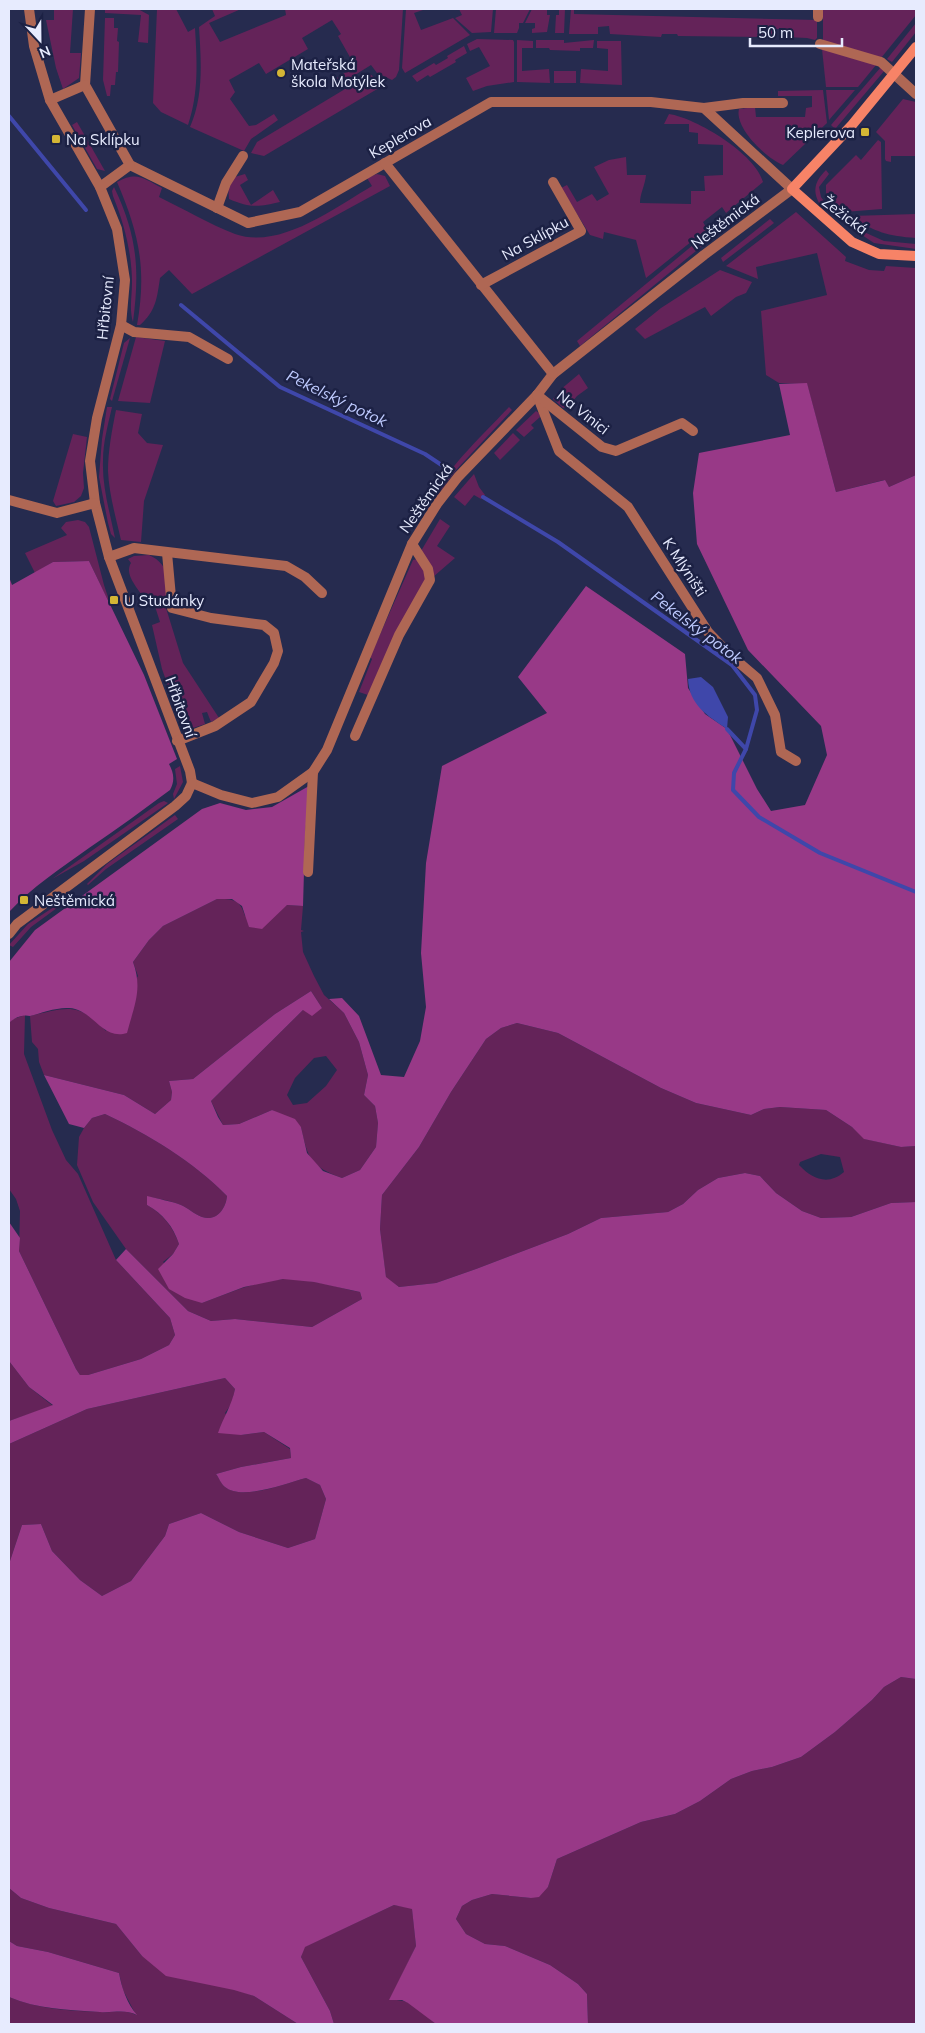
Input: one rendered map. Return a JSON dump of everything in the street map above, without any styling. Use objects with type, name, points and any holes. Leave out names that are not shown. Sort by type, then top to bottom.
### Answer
[{"type":"street","name":"Hřbitovní","points":[[29,9],[34,46],[50,100],[100,188],[117,229],[125,280],[121,325],[98,418],[90,461],[95,503],[108,557],[192,783]]},
{"type":"street","points":[[90,9],[85,85],[130,165],[100,188]]},
{"type":"street","points":[[820,44],[881,62],[916,94]]},
{"type":"street","name":"Neštěmická","points":[[192,783],[221,795],[252,803],[278,797],[313,772],[327,750],[412,544],[437,504],[458,477],[537,395],[553,374],[696,261],[792,189],[841,138],[916,47]]},
{"type":"street","points":[[50,100],[85,85]]},
{"type":"street","name":"Keplerova","points":[[130,165],[248,223],[300,212],[491,102],[651,102],[704,108],[743,103],[783,103]]},
{"type":"street","points":[[704,108],[792,189]]},
{"type":"street","points":[[217,208],[226,183],[243,156]]},
{"type":"street","points":[[385,163],[553,374]]},
{"type":"street","name":"Na Sklípku","points":[[481,285],[581,231],[553,182]]},
{"type":"street","name":"Žežická","points":[[792,189],[852,242],[879,254],[916,256]]},
{"type":"street","points":[[121,325],[134,332],[189,337],[228,359]]},
{"type":"street","name":"Na Vinici","points":[[537,395],[602,447],[616,451],[682,424],[693,431]]},
{"type":"street","name":"K Mlýništi","points":[[537,395],[559,451],[628,507],[708,632],[730,655],[757,678],[775,715],[781,752],[796,761]]},
{"type":"street","points":[[9,500],[57,513],[95,503]]},
{"type":"street","points":[[355,736],[399,635],[430,580],[428,570],[412,544]]},
{"type":"street","points":[[108,557],[134,548],[286,566],[306,577],[322,593]]},
{"type":"street","points":[[167,553],[172,608],[211,618],[264,625],[274,633],[278,651],[274,663],[251,702],[215,726],[177,741]]},
{"type":"street","points":[[308,872],[313,772]]},
{"type":"street","points":[[9,934],[17,924],[175,806],[186,796],[192,783]]},
{"type":"shaded area","points":[[54,9],[73,9],[70,53],[81,53],[79,78],[63,89],[56,68],[46,20],[54,20]]},
{"type":"shaded area","points":[[105,9],[138,9],[149,15],[148,43],[138,42],[141,15],[105,13]]},
{"type":"shaded area","points":[[157,9],[176,9],[188,32],[195,28],[196,89],[188,125],[161,112],[153,103]]},
{"type":"shaded area","points":[[212,9],[241,9],[209,23],[220,42],[286,15],[285,9],[403,9],[399,70],[396,77],[392,80],[377,73],[371,65],[334,88],[331,82],[355,66],[338,36],[341,34],[332,20],[302,38],[308,49],[266,74],[259,63],[229,80],[235,92],[230,99],[249,126],[256,125],[274,114],[278,120],[251,139],[244,151],[190,127],[200,90],[199,27],[215,16]]},
{"type":"shaded area","points":[[406,9],[426,9],[414,13],[421,30],[453,18],[470,35],[405,73],[402,68]]},
{"type":"shaded area","points":[[459,9],[493,9],[491,32],[472,33],[455,18],[462,15]]},
{"type":"shaded area","points":[[496,9],[530,9],[523,23],[519,23],[517,33],[494,33]]},
{"type":"shaded area","points":[[532,9],[547,9],[547,15],[550,15],[547,32],[532,33],[535,23],[525,23]]},
{"type":"shaded area","points":[[559,9],[565,9],[564,33],[555,33],[556,15],[559,15]]},
{"type":"shaded area","points":[[571,9],[574,9],[574,14],[817,20],[817,38],[815,40],[785,37],[785,35],[793,35],[793,29],[776,29],[775,34],[768,37],[678,36],[677,34],[662,34],[661,37],[610,34],[609,26],[598,27],[598,34],[569,34]]},
{"type":"shaded area","points":[[823,9],[916,9],[916,15],[881,58],[823,42]]},
{"type":"shaded area","points":[[105,18],[114,18],[114,28],[118,28],[117,41],[119,42],[118,72],[116,72],[115,85],[111,85],[110,96],[107,96],[103,80]]},
{"type":"shaded area","points":[[916,23],[916,32],[892,62],[887,59]]},
{"type":"shaded area","points":[[477,39],[513,40],[514,82],[487,86],[473,91],[466,78],[490,66],[479,47],[470,51],[467,44]]},
{"type":"shaded area","points":[[517,40],[533,41],[533,48],[522,48],[522,71],[549,69],[550,83],[517,82]]},
{"type":"shaded area","points":[[536,40],[564,40],[564,43],[594,40],[593,48],[580,48],[580,51],[536,48]]},
{"type":"shaded area","points":[[597,41],[621,41],[622,85],[580,83],[581,69],[608,71],[608,49],[597,48]]},
{"type":"shaded area","points":[[464,46],[467,53],[455,60],[456,62],[430,77],[428,75],[417,82],[412,76],[434,63],[436,65]]},
{"type":"shaded area","points":[[822,49],[876,65],[858,87],[826,87]]},
{"type":"shaded area","points":[[881,67],[885,70],[835,129],[831,125]]},
{"type":"shaded area","points":[[554,71],[576,71],[576,83],[554,83]]},
{"type":"shaded area","points":[[370,74],[384,85],[264,156],[251,153],[257,142]]},
{"type":"shaded area","points":[[823,90],[827,123],[783,165],[761,150],[753,142],[742,125],[739,109],[755,107],[756,117],[805,117],[806,108],[812,107],[812,96],[778,96],[778,91]]},
{"type":"shaded area","points":[[826,90],[855,90],[829,120]]},
{"type":"shaded area","points":[[903,99],[916,102],[916,156],[891,156],[891,162],[886,161],[885,141],[876,132]]},
{"type":"shaded area","points":[[669,114],[694,122],[724,139],[749,160],[758,171],[763,182],[726,213],[722,207],[703,222],[707,229],[646,278],[636,240],[604,232],[603,239],[590,235],[561,188],[567,185],[577,202],[592,194],[597,201],[609,194],[594,167],[609,160],[626,157],[627,175],[646,175],[640,203],[691,204],[691,191],[705,191],[704,176],[723,175],[723,145],[698,144],[698,133],[689,132],[689,124],[664,124]]},
{"type":"shaded area","points":[[77,122],[105,171],[97,169],[72,125]]},
{"type":"shaded area","points":[[878,140],[881,142],[882,209],[844,212],[826,194],[826,185],[856,155],[861,160]]},
{"type":"shaded area","points":[[826,170],[829,174],[819,187],[821,197],[827,205],[821,206],[815,192],[819,179]]},
{"type":"shaded area","points":[[245,174],[248,180],[240,185],[251,205],[273,190],[280,202],[254,206],[229,199],[228,186],[231,178]]},
{"type":"shaded area","points":[[377,174],[385,176],[390,186],[192,294],[169,270],[160,278],[153,309],[140,325],[137,325],[141,286],[139,252],[131,218],[117,182],[135,176],[145,179],[162,188],[159,197],[225,230],[252,237],[288,232],[324,215],[372,186],[367,178]]},
{"type":"shaded area","points":[[114,187],[128,221],[135,253],[136,285],[133,322],[131,307],[131,261],[124,227],[113,196],[112,191]]},
{"type":"shaded area","points":[[830,208],[860,229],[858,233],[824,209]]},
{"type":"shaded area","points":[[796,212],[846,257],[845,261],[869,270],[884,271],[886,266],[916,268],[916,475],[889,487],[884,480],[836,492],[807,384],[779,383],[766,375],[761,311],[827,295],[817,253],[756,267],[758,279],[726,266]]},
{"type":"shaded area","points":[[916,214],[916,238],[882,232],[850,217],[851,216]]},
{"type":"shaded area","points":[[770,219],[774,223],[723,262],[721,258]]},
{"type":"shaded area","points":[[710,231],[713,237],[580,346],[577,341]]},
{"type":"shaded area","points":[[864,232],[884,241],[916,244],[916,249],[874,243],[862,235]]},
{"type":"shaded area","points":[[720,270],[752,282],[746,293],[736,297],[711,316],[705,307],[645,339],[635,329],[661,308]]},
{"type":"shaded area","points":[[136,337],[165,341],[150,403],[118,401]]},
{"type":"shaded area","points":[[130,338],[112,401],[110,399],[124,343]]},
{"type":"shaded area","points":[[579,374],[588,388],[577,396],[568,407],[563,408],[553,399],[560,390]]},
{"type":"shaded area","points":[[807,383],[836,492],[885,480],[889,487],[916,475],[916,1146],[901,1147],[864,1139],[852,1127],[826,1110],[780,1107],[764,1109],[751,1115],[696,1103],[661,1088],[558,1033],[517,1023],[501,1028],[486,1039],[451,1092],[419,1147],[382,1195],[380,1229],[386,1277],[399,1287],[436,1283],[568,1234],[601,1218],[668,1212],[683,1204],[698,1190],[718,1178],[745,1173],[760,1176],[776,1193],[802,1211],[821,1218],[851,1217],[891,1203],[916,1202],[916,1679],[901,1677],[884,1687],[835,1732],[801,1757],[731,1779],[700,1801],[675,1814],[641,1822],[557,1859],[548,1887],[539,1897],[531,1898],[492,1894],[472,1900],[462,1906],[456,1919],[466,1934],[485,1944],[505,1946],[550,1965],[578,1984],[587,1994],[588,2024],[436,2024],[408,2003],[402,2000],[389,2000],[416,1946],[412,1909],[394,1905],[305,1947],[301,1957],[330,2011],[334,2024],[298,2024],[254,1996],[166,1976],[142,1956],[116,1924],[49,1908],[21,1898],[9,1888],[9,1564],[22,1525],[41,1524],[52,1551],[80,1580],[102,1596],[131,1581],[165,1536],[169,1524],[201,1513],[239,1532],[288,1548],[315,1539],[326,1499],[320,1485],[306,1478],[253,1492],[233,1491],[222,1484],[216,1474],[241,1467],[291,1458],[290,1448],[264,1432],[241,1435],[218,1433],[232,1401],[235,1389],[225,1378],[87,1409],[9,1444],[9,1421],[53,1405],[29,1387],[9,1361],[9,1222],[20,1238],[19,1251],[80,1375],[88,1375],[141,1359],[169,1345],[175,1335],[170,1318],[116,1260],[126,1249],[188,1311],[211,1321],[235,1319],[312,1327],[362,1299],[360,1292],[314,1282],[283,1279],[244,1287],[202,1303],[185,1298],[169,1289],[158,1269],[173,1254],[179,1244],[167,1221],[147,1205],[147,1196],[181,1205],[199,1216],[212,1218],[222,1210],[227,1196],[185,1160],[138,1131],[105,1114],[92,1118],[84,1128],[69,1124],[44,1075],[124,1095],[155,1114],[171,1100],[172,1092],[169,1081],[193,1079],[275,1014],[311,991],[322,1008],[312,1016],[303,1010],[211,1101],[223,1125],[239,1124],[272,1110],[295,1119],[301,1127],[307,1153],[323,1171],[342,1178],[360,1170],[376,1147],[378,1123],[375,1106],[364,1095],[368,1075],[359,1042],[344,1013],[329,999],[342,998],[359,1016],[381,1075],[404,1077],[420,1041],[426,1007],[421,953],[426,863],[442,766],[547,713],[518,677],[586,586],[685,654],[688,688],[705,714],[727,729],[757,789],[771,811],[805,805],[827,755],[821,726],[748,650],[697,544],[693,493],[699,453],[790,435],[779,384]]},
{"type":"shaded area","points":[[107,407],[112,407],[103,454],[103,471],[115,538],[111,534],[108,523],[99,477]]},
{"type":"shaded area","points":[[509,407],[512,410],[456,470],[426,511],[433,496],[452,469]]},
{"type":"shaded area","points":[[116,410],[142,414],[138,433],[147,443],[163,445],[144,501],[141,542],[121,540],[111,497],[108,463]]},
{"type":"shaded area","points":[[536,411],[540,417],[531,425],[534,428],[524,437],[516,430]]},
{"type":"shaded area","points":[[513,433],[520,440],[500,460],[494,453]]},
{"type":"shaded area","points":[[73,434],[87,437],[83,473],[84,488],[81,496],[74,502],[56,506],[53,501]]},
{"type":"shaded area","points":[[474,474],[479,487],[485,495],[481,499],[474,495],[465,506],[454,497]]},
{"type":"shaded area","points":[[440,519],[450,526],[437,546],[455,558],[433,577],[421,551]]},
{"type":"shaded area","points":[[78,520],[85,522],[89,527],[112,609],[89,561],[53,562],[35,573],[25,553],[67,535],[61,528],[66,522]]},
{"type":"shaded area","points":[[149,555],[156,559],[165,569],[173,605],[166,608],[183,663],[219,718],[211,722],[207,712],[202,713],[205,724],[184,731],[162,669],[152,625],[160,622],[151,594],[143,597],[129,572],[131,563],[128,559],[134,556]]},
{"type":"shaded area","points":[[417,559],[425,570],[427,579],[368,695],[359,692],[372,659],[370,657],[413,560]]},
{"type":"shaded area","points":[[89,561],[144,675],[177,759],[169,764],[173,774],[173,783],[170,790],[47,878],[9,912],[9,577],[12,585],[53,562]]},
{"type":"shaded area","points":[[701,677],[713,687],[728,717],[727,729],[701,709],[692,696],[688,679]]},
{"type":"shaded area","points":[[180,766],[183,782],[174,799],[173,794],[177,784],[175,769]]},
{"type":"shaded area","points":[[309,786],[303,906],[287,905],[262,929],[249,927],[242,906],[232,899],[217,899],[163,926],[149,940],[133,962],[136,972],[137,989],[135,1006],[127,1033],[111,1033],[85,1013],[69,1008],[21,1016],[9,1023],[9,962],[35,930],[202,809],[220,803],[246,810],[272,807]]},
{"type":"shaded area","points":[[164,801],[168,803],[84,861],[52,879],[159,803]]},
{"type":"shaded area","points":[[175,815],[178,819],[87,884],[107,864]]},
{"type":"shaded area","points":[[217,899],[235,901],[241,906],[245,916],[287,905],[303,906],[301,930],[304,931],[301,932],[303,952],[324,995],[344,1013],[359,1042],[368,1075],[364,1095],[375,1106],[378,1123],[376,1147],[360,1170],[342,1178],[331,1174],[317,1165],[312,1160],[306,1147],[301,1127],[272,1110],[239,1124],[223,1125],[211,1101],[303,1010],[322,1008],[311,991],[275,1014],[193,1079],[169,1081],[172,1092],[171,1100],[155,1114],[124,1095],[44,1075],[39,1062],[38,1049],[32,1042],[30,1016],[62,1009],[71,1009],[87,1015],[106,1031],[138,976],[133,962],[149,940],[163,926]],"holes":[[[326,1056],[337,1070],[326,1086],[307,1103],[293,1105],[287,1095],[295,1078],[314,1058]]]},
{"type":"shaded area","points":[[60,903],[61,905],[31,927],[13,947],[9,945],[28,924]]},
{"type":"shaded area","points":[[25,1015],[24,1054],[52,1130],[66,1160],[78,1174],[116,1260],[170,1318],[175,1335],[169,1345],[141,1359],[88,1375],[80,1375],[76,1369],[19,1251],[20,1211],[16,1199],[9,1189],[9,1023],[13,1019]]},
{"type":"shaded area","points":[[517,1023],[558,1033],[661,1088],[696,1103],[751,1115],[764,1109],[780,1107],[826,1110],[852,1127],[865,1139],[901,1147],[916,1146],[916,1202],[891,1203],[851,1217],[821,1218],[802,1211],[776,1193],[760,1176],[745,1173],[718,1178],[698,1190],[683,1204],[668,1212],[601,1218],[568,1234],[436,1283],[399,1287],[386,1278],[380,1229],[382,1195],[419,1147],[451,1092],[486,1039],[501,1028]],"holes":[[[821,1154],[840,1157],[844,1172],[832,1179],[826,1180],[815,1177],[799,1165],[800,1162]]]},
{"type":"shaded area","points":[[105,1114],[138,1131],[185,1160],[227,1196],[222,1210],[212,1218],[199,1216],[184,1206],[147,1197],[147,1205],[158,1212],[167,1222],[179,1244],[173,1254],[163,1262],[202,1303],[253,1285],[284,1279],[313,1281],[360,1292],[362,1299],[312,1327],[235,1319],[211,1321],[188,1311],[126,1249],[93,1202],[77,1165],[79,1137],[92,1118]]},
{"type":"shaded area","points":[[9,1361],[29,1387],[53,1406],[9,1421]]},
{"type":"shaded area","points":[[225,1378],[235,1389],[232,1403],[225,1413],[241,1435],[264,1432],[290,1449],[291,1458],[241,1467],[216,1474],[225,1487],[233,1491],[254,1492],[306,1478],[320,1485],[326,1499],[315,1539],[288,1548],[239,1532],[201,1513],[169,1524],[165,1536],[131,1581],[102,1596],[80,1580],[52,1551],[41,1524],[22,1525],[9,1564],[9,1444],[87,1409]]},
{"type":"shaded area","points":[[901,1677],[916,1679],[916,2024],[588,2024],[587,1994],[578,1984],[550,1965],[505,1946],[485,1944],[466,1934],[456,1919],[462,1906],[472,1900],[492,1894],[531,1898],[548,1887],[557,1859],[641,1822],[675,1814],[700,1801],[731,1779],[801,1757],[835,1732],[884,1687]]},
{"type":"shaded area","points":[[9,1888],[21,1898],[49,1908],[116,1924],[142,1956],[254,1996],[298,2024],[9,2024],[9,1997],[54,2009],[124,2012],[136,2015],[123,1990],[119,1973],[48,1952],[17,1946],[9,1941]]},
{"type":"shaded area","points":[[394,1905],[412,1908],[416,1946],[390,2000],[410,2003],[436,2024],[334,2024],[330,2011],[301,1957],[304,1947]]},
{"type":"shaded area","points":[[9,1941],[17,1946],[48,1952],[119,1973],[125,1996],[137,2015],[124,2012],[53,2008],[9,1997]]},
{"type":"waterway","name":"Pekelský potok","points":[[9,116],[86,210]]},
{"type":"waterway","name":"Pekelský potok","points":[[181,305],[280,387],[425,454],[443,466]]},
{"type":"waterway","name":"Pekelský potok","points":[[483,497],[558,542],[732,665],[755,695],[757,710],[746,749],[734,773],[733,790],[759,817],[820,853],[916,892]]},
{"type":"waterway","points":[[727,729],[746,749]]},
{"type":"place","name":"Mateřská škola Motýlek","points":[[281,73]]},
{"type":"place","name":"Keplerova","points":[[865,132]]},
{"type":"place","name":"Na Sklípku","points":[[56,139]]},
{"type":"place","name":"U Studánky","points":[[114,600]]},
{"type":"place","name":"Neštěmická","points":[[24,900]]}]
